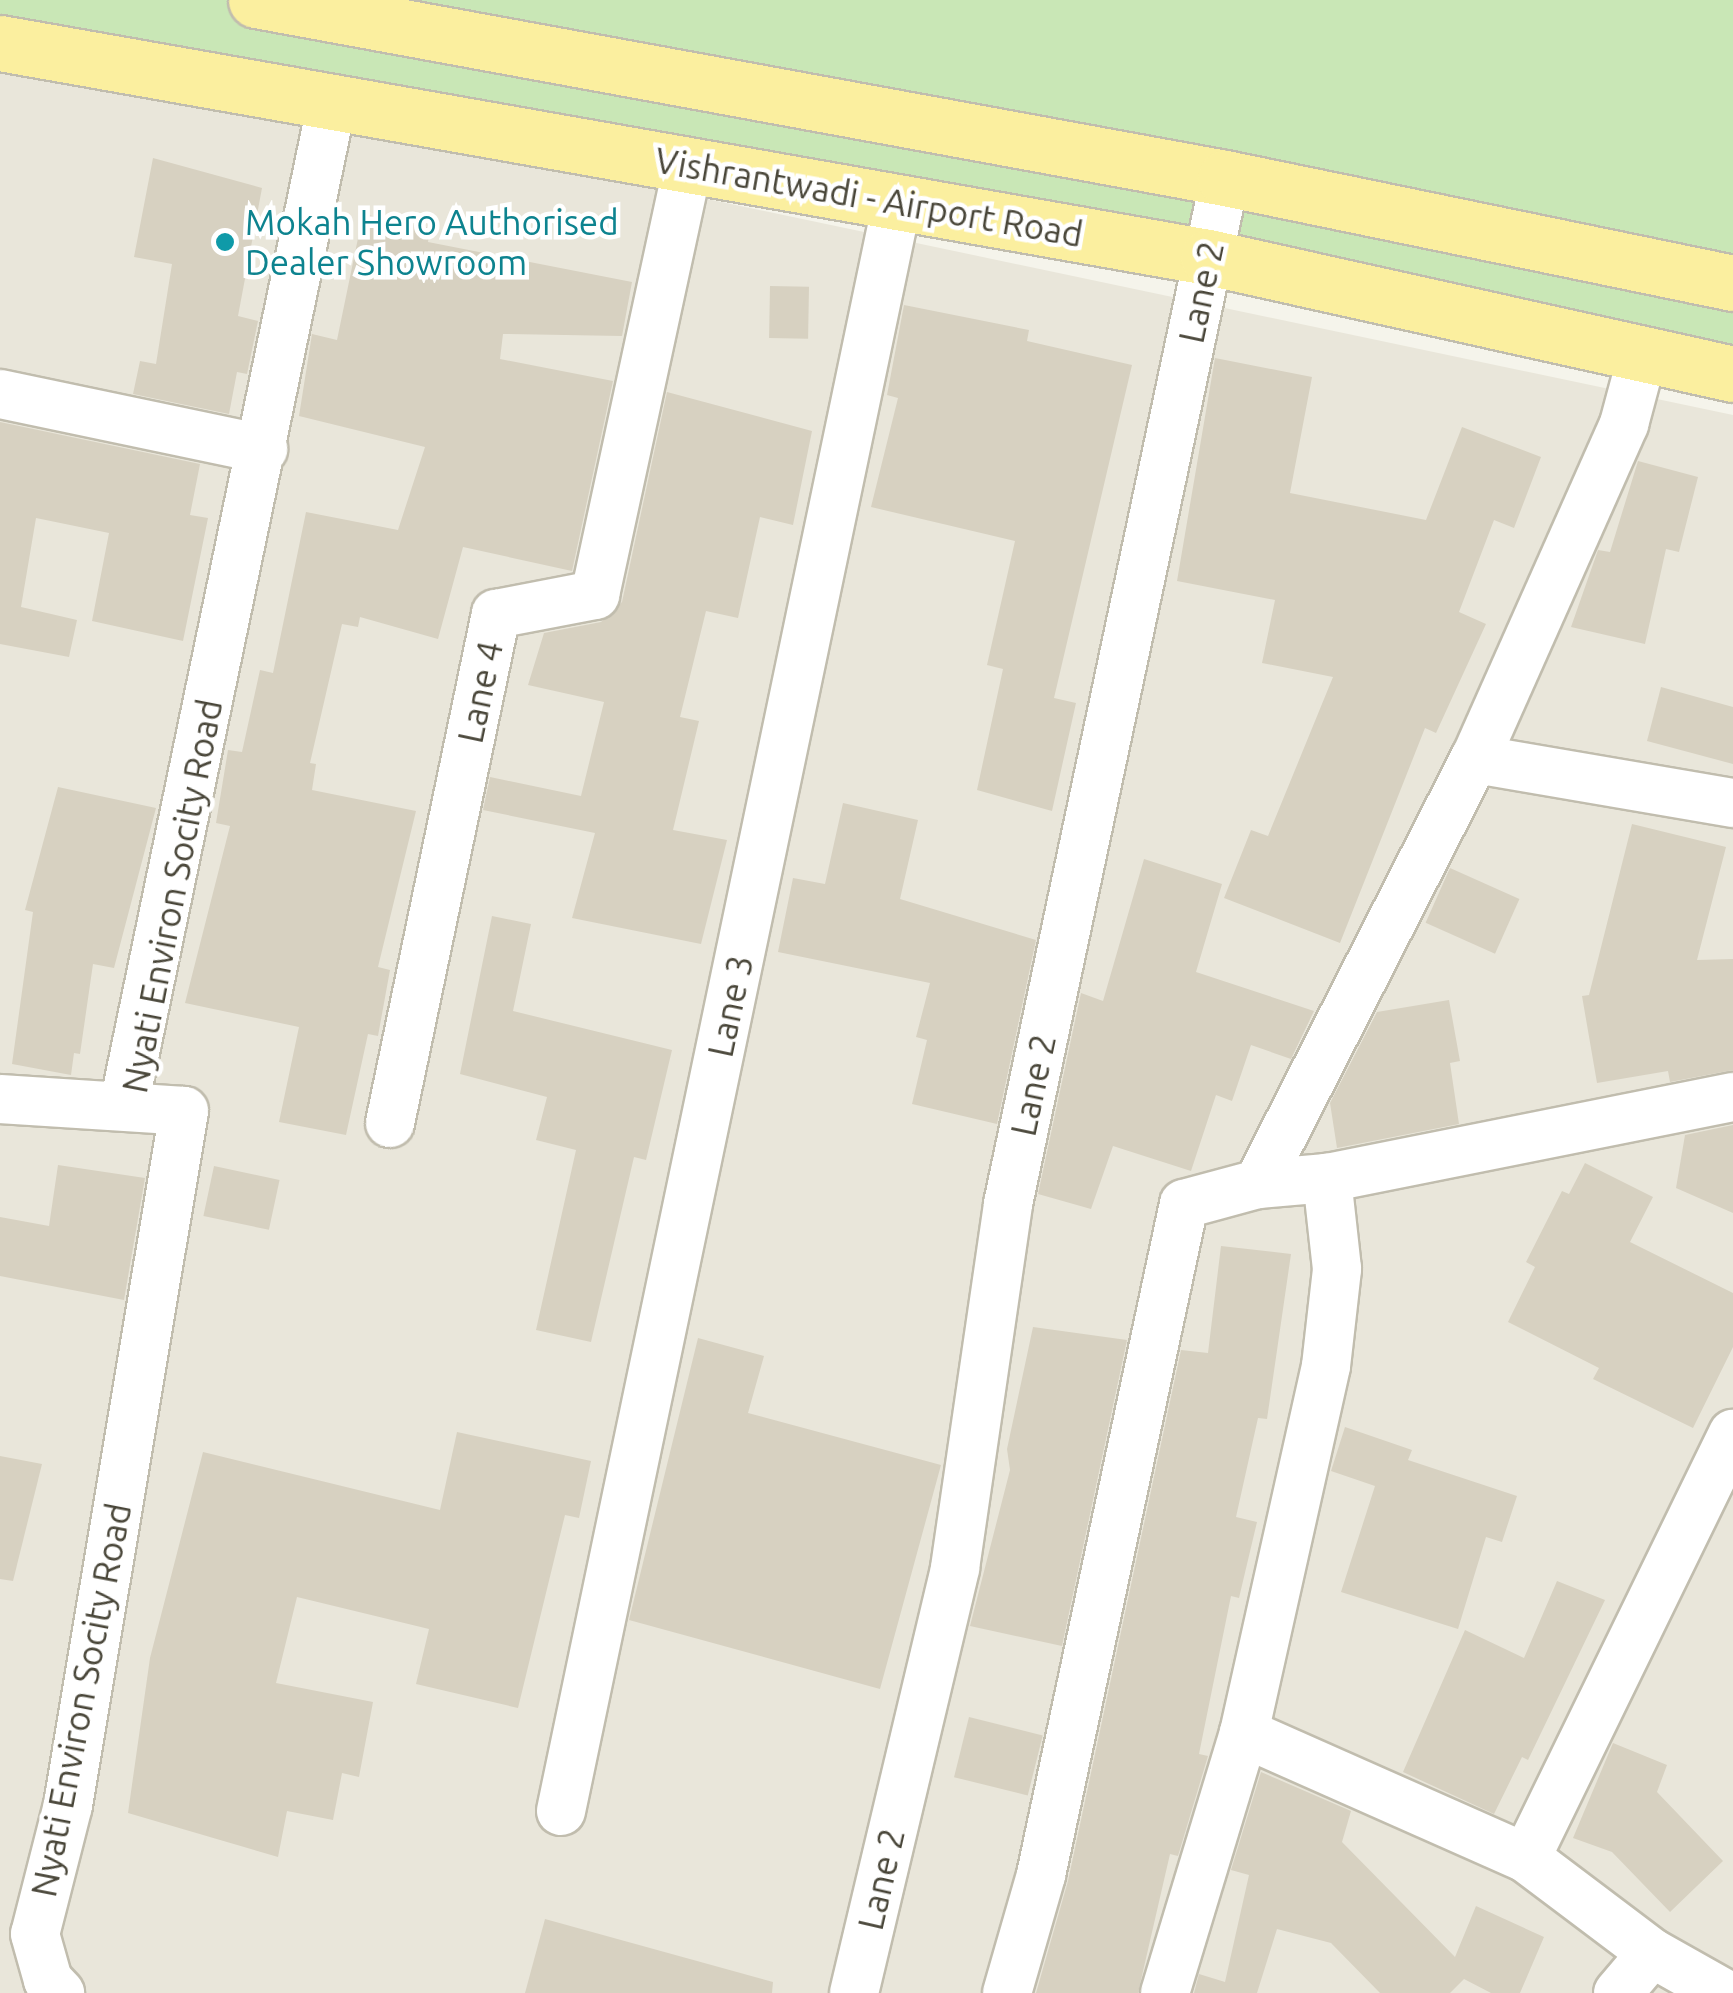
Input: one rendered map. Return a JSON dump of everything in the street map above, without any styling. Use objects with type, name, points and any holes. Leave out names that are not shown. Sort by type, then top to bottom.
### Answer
[{"type":"main road","points":[[256,0],[1224,178],[1733,284]]},
{"type":"main road","name":"Vishrantwadi - Airport Road","points":[[0,42],[1208,257],[1642,357],[1733,374]]},
{"type":"street","name":"Nyati Environ Socity Road","points":[[60,1993],[48,1980],[35,1934],[68,1805],[184,1111],[124,1105],[264,449],[332,102]]},
{"type":"street","name":"Lane 4","points":[[390,1123],[496,614],[594,595],[688,165]]},
{"type":"street","name":"Lane 2","points":[[854,1993],[955,1568],[1008,1204],[1224,178]]},
{"type":"street","name":"Lane 3","points":[[561,1810],[897,202]]},
{"type":"street","points":[[1258,1184],[1476,760],[1624,424],[1642,357]]},
{"type":"street","points":[[0,394],[264,449]]},
{"type":"street","points":[[1476,760],[1733,803]]},
{"type":"street","points":[[1007,1993],[1041,1876],[1184,1204],[1258,1184],[1327,1178],[1733,1097]]},
{"type":"street","points":[[0,1100],[124,1105]]},
{"type":"street","points":[[1164,1993],[1244,1733],[1326,1366],[1337,1268],[1327,1178]]},
{"type":"street","points":[[1526,1858],[1733,1434]]},
{"type":"street","points":[[1244,1733],[1526,1858],[1646,1973],[1723,1993]]},
{"type":"street","points":[[1618,1993],[1646,1973]]},
{"type":"shaded area","points":[[0,50],[1733,415],[1733,1993],[0,1993]]},
{"type":"green space","points":[[0,0],[1733,0],[1733,350],[0,66]]},
{"type":"building","points":[[153,158],[262,188],[238,316],[258,321],[247,374],[237,372],[229,414],[133,394],[140,361],[156,364],[172,264],[134,257]]},
{"type":"building","points":[[363,214],[430,228],[428,242],[632,282],[622,336],[503,334],[500,359],[613,381],[572,571],[463,547],[438,639],[360,617],[358,627],[342,624],[310,763],[316,764],[312,790],[416,811],[378,967],[390,970],[378,1036],[368,1034],[346,1135],[279,1122],[299,1027],[185,1003],[230,826],[216,823],[228,750],[242,752],[260,670],[273,673],[306,512],[398,530],[425,447],[299,416],[312,334],[337,340]]},
{"type":"building","points":[[770,286],[809,287],[808,339],[769,338]]},
{"type":"building","points":[[904,305],[1029,330],[1027,341],[1132,365],[1054,698],[1076,703],[1052,811],[977,790],[1003,669],[987,665],[1015,541],[871,507],[898,398],[887,395]]},
{"type":"building","points":[[1215,358],[1312,377],[1290,493],[1426,520],[1462,427],[1541,457],[1514,528],[1494,520],[1459,612],[1486,624],[1436,733],[1425,728],[1340,943],[1224,898],[1251,830],[1268,836],[1333,677],[1262,663],[1275,600],[1177,581]]},
{"type":"building","points":[[667,392],[812,431],[793,525],[760,517],[738,618],[706,611],[680,717],[699,721],[673,830],[727,840],[701,944],[572,918],[595,833],[483,810],[490,777],[581,796],[604,702],[528,685],[544,633],[601,622],[622,602]]},
{"type":"building","points":[[0,422],[200,464],[190,515],[208,518],[183,641],[92,621],[109,533],[36,518],[21,607],[77,620],[69,657],[0,644]]},
{"type":"building","points":[[1638,461],[1698,477],[1679,552],[1666,549],[1645,644],[1571,627],[1598,550],[1610,552]]},
{"type":"building","points":[[1661,687],[1733,707],[1733,764],[1647,741]]},
{"type":"building","points":[[58,787],[156,808],[114,968],[93,964],[80,1054],[74,1053],[71,1075],[12,1064],[33,912],[25,910]]},
{"type":"building","points":[[843,803],[918,820],[900,899],[1036,940],[997,1124],[912,1104],[927,1040],[916,1037],[930,983],[778,952],[793,878],[825,884]]},
{"type":"building","points":[[1632,824],[1726,847],[1697,960],[1733,959],[1733,1070],[1670,1082],[1668,1071],[1597,1083],[1582,996],[1589,995]]},
{"type":"building","points":[[1144,859],[1222,884],[1196,972],[1314,1011],[1291,1059],[1251,1045],[1232,1101],[1216,1095],[1191,1171],[1113,1146],[1091,1209],[1038,1194],[1081,993],[1103,1001]]},
{"type":"building","points":[[1450,868],[1519,899],[1495,954],[1426,923]]},
{"type":"building","points":[[492,916],[531,924],[513,1011],[672,1050],[646,1160],[634,1157],[591,1342],[536,1330],[576,1150],[536,1140],[547,1097],[460,1074]]},
{"type":"building","points":[[1449,1000],[1460,1061],[1450,1063],[1459,1124],[1337,1148],[1330,1103],[1377,1012]]},
{"type":"building","points":[[1733,1125],[1733,1213],[1676,1188],[1685,1135]]},
{"type":"building","points":[[1585,1163],[1653,1197],[1630,1242],[1733,1293],[1733,1347],[1693,1428],[1593,1379],[1599,1368],[1508,1322],[1535,1267],[1526,1262],[1562,1191],[1569,1194]]},
{"type":"building","points":[[58,1165],[145,1178],[124,1300],[0,1276],[0,1217],[49,1226]]},
{"type":"building","points":[[214,1166],[280,1180],[269,1230],[203,1216]]},
{"type":"building","points":[[1221,1246],[1291,1254],[1267,1419],[1258,1418],[1236,1517],[1257,1522],[1239,1598],[1231,1596],[1199,1754],[1208,1756],[1178,1856],[1170,1854],[1138,1993],[1036,1993],[1068,1881],[1181,1350],[1208,1353]]},
{"type":"building","points":[[1033,1327],[1127,1340],[1062,1646],[970,1626],[1010,1470],[1007,1449]]},
{"type":"building","points":[[698,1338],[764,1356],[748,1413],[941,1465],[880,1689],[629,1620]]},
{"type":"building","points":[[1345,1427],[1412,1450],[1408,1460],[1517,1496],[1502,1542],[1486,1537],[1458,1629],[1341,1592],[1375,1486],[1331,1471]]},
{"type":"building","points":[[457,1432],[591,1461],[579,1518],[565,1515],[518,1708],[416,1684],[429,1629],[297,1597],[276,1683],[373,1702],[359,1777],[342,1773],[333,1820],[287,1811],[278,1857],[128,1813],[150,1658],[203,1452],[440,1510]]},
{"type":"building","points":[[0,1456],[42,1464],[13,1581],[0,1579]]},
{"type":"building","points":[[1557,1581],[1605,1600],[1528,1760],[1522,1757],[1494,1814],[1403,1772],[1465,1630],[1524,1658]]},
{"type":"building","points":[[969,1717],[1043,1735],[1028,1796],[954,1777]]},
{"type":"building","points":[[1613,1743],[1667,1765],[1657,1792],[1723,1861],[1670,1912],[1612,1852],[1573,1838]]},
{"type":"building","points":[[1261,1772],[1351,1811],[1342,1842],[1455,1957],[1476,1906],[1544,1937],[1520,1993],[1491,1993],[1464,1979],[1450,1993],[1380,1993],[1331,1943],[1277,1929],[1257,1993],[1194,1993],[1199,1974],[1225,1982],[1249,1875],[1231,1870]]},
{"type":"building","points":[[545,1919],[773,1982],[772,1993],[525,1993]]},
{"type":"place","name":"Mokah Hero Authorised Dealer Showroom","points":[[225,242]]}]
